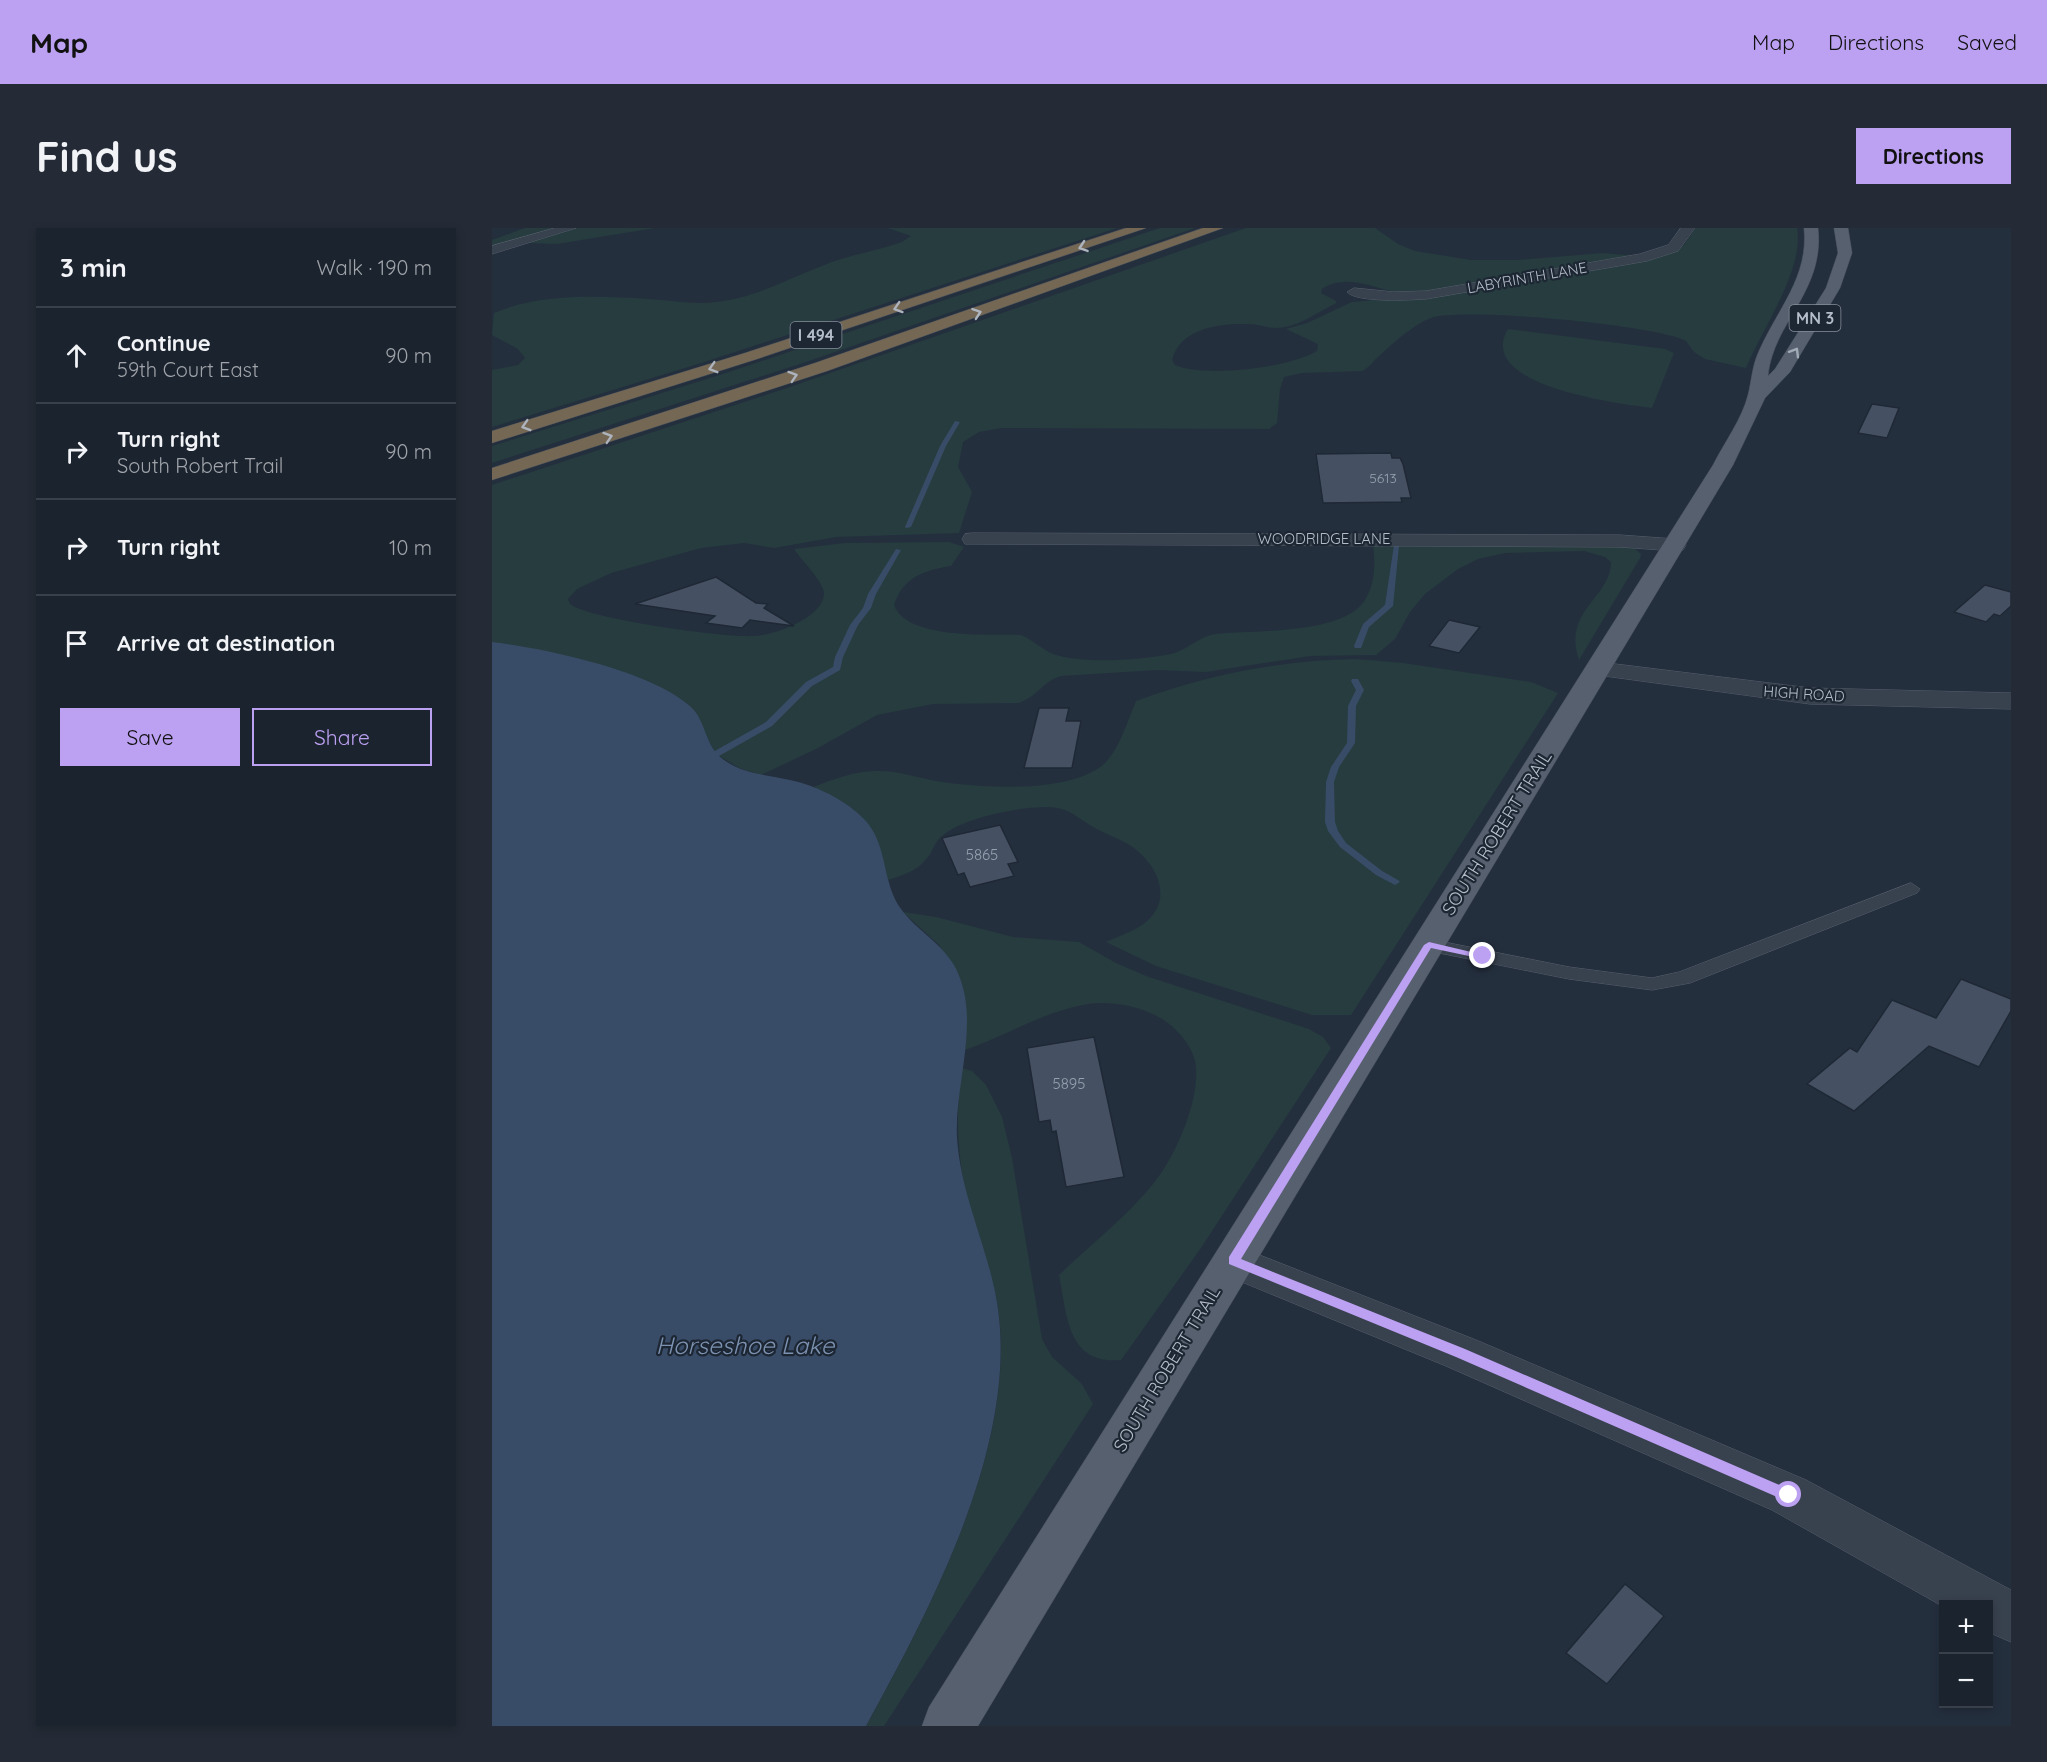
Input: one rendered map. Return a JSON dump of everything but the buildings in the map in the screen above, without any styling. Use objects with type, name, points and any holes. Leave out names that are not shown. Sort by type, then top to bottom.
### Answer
[{"type":"highway","name":"I 494","points":[[492,437],[762,353],[1139,228]]},
{"type":"highway","name":"I 494","points":[[492,474],[821,367],[1216,228]]},
{"type":"highway","points":[[1125,260],[1234,228]]},
{"type":"main road","name":"SOUTH ROBERT TRAIL","points":[[948,1726],[1723,465],[1757,396],[1760,369],[1768,349],[1812,262],[1811,228]]},
{"type":"main road","name":"SOUTH ROBERT TRAIL","points":[[1757,396],[1782,372],[1833,288],[1845,253],[1841,228]]},
{"type":"street","points":[[492,250],[569,228]]},
{"type":"street","name":"LABYRINTH LANE","points":[[1354,292],[1394,296],[1433,294],[1642,258],[1673,248],[1688,228]]},
{"type":"street","name":"WOODRIDGE LANE","points":[[973,539],[1620,541],[1675,545]]},
{"type":"street","name":"HIGH ROAD","points":[[1599,669],[1810,696],[2011,700]]},
{"type":"street","points":[[1234,1261],[1461,1353],[1789,1495],[2011,1617]]},
{"type":"lane","points":[[1429,945],[1569,974],[1652,984],[1683,978],[1911,889]]},
{"type":"green space","points":[[525,228],[562,228],[492,248],[492,240]]},
{"type":"green space","points":[[575,228],[655,228],[557,244],[529,243]]},
{"type":"green space","points":[[888,228],[1117,228],[698,364],[492,427],[492,370],[518,365],[525,358],[518,349],[492,335],[494,313],[531,302],[570,297],[699,303],[731,300],[832,262],[902,242],[911,236]]},
{"type":"green space","points":[[1160,228],[1195,228],[806,362],[492,463],[492,446],[726,373]]},
{"type":"green space","points":[[1246,228],[1375,228],[1398,244],[1415,251],[1471,260],[1517,260],[1603,253],[1637,256],[1496,282],[1411,293],[1389,291],[1356,282],[1333,284],[1322,289],[1321,293],[1336,303],[1292,325],[1276,328],[1252,324],[1226,325],[1192,334],[1176,349],[1172,360],[1175,365],[1206,371],[1226,371],[1287,362],[1317,351],[1318,344],[1286,329],[1307,323],[1352,302],[1466,292],[1647,260],[1677,250],[1683,246],[1696,228],[1797,228],[1798,244],[1789,280],[1746,368],[1705,359],[1694,352],[1686,341],[1638,329],[1518,316],[1450,315],[1431,318],[1417,325],[1362,371],[1302,373],[1284,377],[1280,389],[1277,423],[1269,429],[1002,428],[979,432],[963,442],[958,467],[972,492],[959,533],[836,537],[774,548],[744,543],[701,548],[611,573],[577,589],[568,599],[570,604],[582,610],[602,616],[716,634],[762,635],[796,624],[815,611],[821,603],[824,594],[821,584],[794,549],[845,543],[949,542],[964,547],[951,566],[932,570],[909,581],[898,595],[894,605],[902,616],[931,630],[950,633],[1021,635],[1056,655],[1069,658],[1113,660],[1171,654],[1210,635],[1296,629],[1338,620],[1354,611],[1369,593],[1374,572],[1373,543],[1633,547],[1641,554],[1640,558],[1579,660],[1575,643],[1577,629],[1582,617],[1604,585],[1611,562],[1605,557],[1584,551],[1505,553],[1478,559],[1458,569],[1425,594],[1410,612],[1395,639],[1376,655],[1310,656],[1206,672],[1157,670],[1061,676],[1019,703],[933,704],[877,715],[818,748],[761,775],[739,768],[716,754],[690,706],[666,691],[576,658],[492,642],[492,485],[790,387]]},
{"type":"green space","points":[[1508,329],[1665,349],[1674,353],[1652,408],[1635,406],[1583,396],[1530,378],[1512,365],[1503,349]]},
{"type":"green space","points":[[1356,659],[1403,663],[1531,682],[1558,693],[1351,1015],[1312,1015],[1156,966],[1106,942],[1139,927],[1151,918],[1158,907],[1159,884],[1155,873],[1139,852],[1067,811],[1055,807],[1035,808],[990,815],[960,825],[939,839],[929,856],[919,866],[888,880],[878,846],[865,822],[845,803],[813,787],[846,776],[871,771],[895,772],[942,782],[1004,787],[1051,784],[1073,779],[1091,772],[1111,756],[1136,701],[1189,684],[1244,671],[1300,662]]},
{"type":"green space","points":[[903,912],[936,917],[1013,937],[1079,942],[1116,963],[1146,976],[1309,1029],[1323,1037],[1331,1048],[1201,1248],[1121,1360],[1103,1359],[1090,1354],[1080,1346],[1068,1321],[1059,1275],[1137,1203],[1159,1176],[1174,1152],[1187,1121],[1195,1089],[1195,1061],[1192,1052],[1179,1033],[1168,1023],[1147,1011],[1111,1003],[1088,1004],[1056,1012],[965,1050],[966,1017],[962,985],[939,945]]},
{"type":"green space","points":[[962,1068],[972,1071],[986,1085],[1002,1117],[1012,1158],[1042,1339],[1052,1357],[1082,1384],[1093,1404],[884,1726],[866,1726],[916,1631],[964,1524],[982,1469],[995,1414],[1001,1360],[998,1308],[968,1201],[961,1164],[958,1107]]},
{"type":"water","name":"Horseshoe Lake","points":[[492,642],[597,663],[651,682],[674,694],[691,707],[717,754],[731,765],[810,786],[848,805],[864,819],[877,838],[892,893],[897,903],[910,920],[948,956],[962,985],[967,1028],[957,1117],[957,1138],[964,1182],[989,1266],[998,1309],[1000,1362],[994,1416],[981,1471],[963,1525],[941,1579],[866,1726],[492,1726]]},
{"type":"waterway","points":[[908,527],[943,446],[957,422]]},
{"type":"waterway","points":[[1358,646],[1366,626],[1389,606],[1396,546]]},
{"type":"waterway","points":[[716,754],[769,724],[809,684],[837,668],[839,657],[854,625],[867,608],[872,594],[898,550]]},
{"type":"waterway","points":[[1355,681],[1360,690],[1352,706],[1351,743],[1335,767],[1330,782],[1330,822],[1333,831],[1343,845],[1379,873],[1395,882]]},
{"type":"route","points":[[1483,956],[1429,945],[1234,1261],[1461,1353],[1789,1495]]}]
